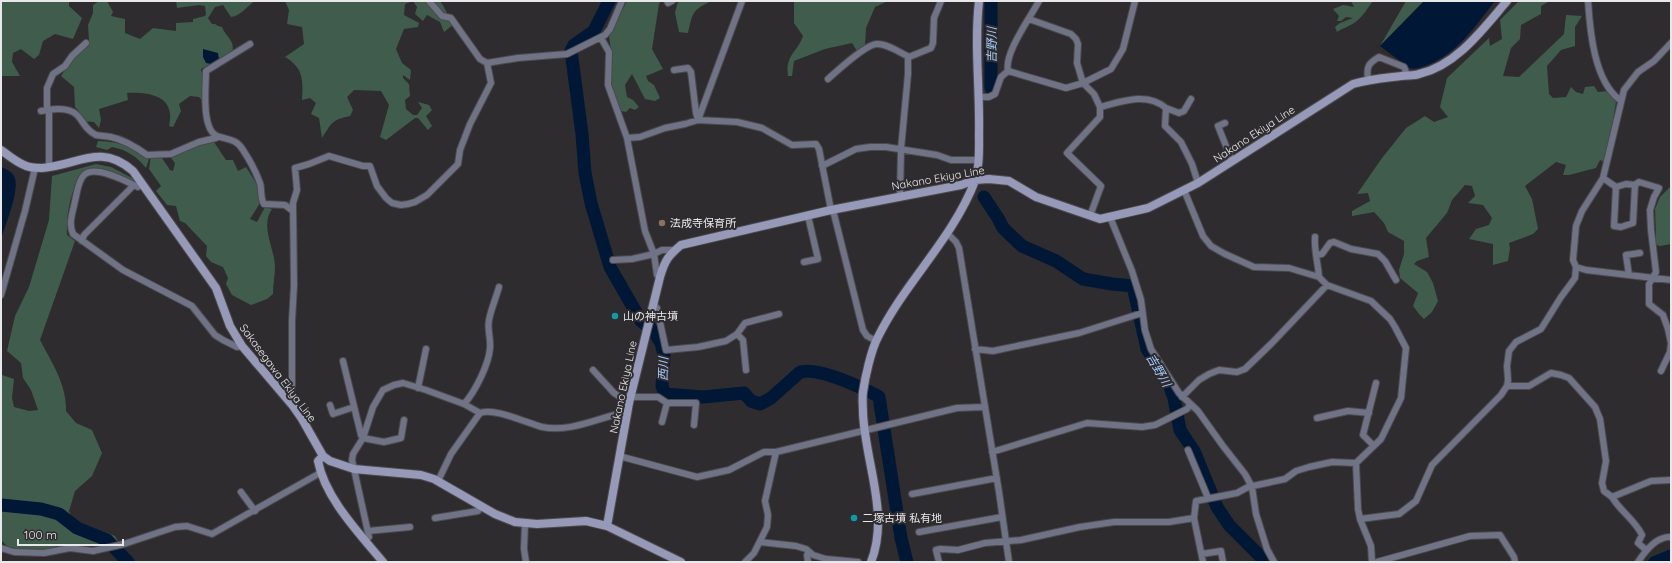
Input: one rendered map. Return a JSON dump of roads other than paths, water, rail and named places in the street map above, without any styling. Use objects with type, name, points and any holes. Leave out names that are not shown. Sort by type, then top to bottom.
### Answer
[{"type":"main road","points":[[871,562],[878,542],[878,512],[864,431],[862,393],[876,341],[892,312],[948,234],[975,180],[978,160],[980,97],[977,55],[978,1]]},
{"type":"main road","name":"Nakano Ekiya Line","points":[[607,526],[627,412],[652,305],[664,262],[674,250],[681,245],[831,210],[961,185],[975,180],[989,179],[1009,181],[1036,197],[1090,216],[1100,218],[1148,208],[1198,183],[1353,84],[1368,79],[1418,75],[1434,69],[1455,56],[1478,34],[1507,1]]},
{"type":"main road","name":"Sakasegawa Ekiya Line","points":[[1,150],[25,166],[35,168],[49,167],[94,156],[111,158],[123,163],[132,171],[216,288],[230,326],[242,346],[302,419],[323,456]]},
{"type":"main road","points":[[382,562],[330,494],[320,473],[318,461],[323,456],[338,465],[354,469],[421,474],[438,481],[505,519],[537,524],[586,521],[607,526],[678,561]]},
{"type":"street","points":[[289,402],[292,397],[292,321],[294,285],[293,203],[297,190],[295,168],[329,156],[363,166],[370,166],[377,186],[392,203],[401,205],[415,202],[426,195],[458,164],[460,150],[470,124],[491,83],[487,64],[480,59],[451,18],[442,16],[429,1]]},
{"type":"street","points":[[487,64],[518,58],[567,54],[601,38],[610,29],[622,1]]},
{"type":"street","points":[[667,1],[668,3],[672,1]]},
{"type":"street","points":[[698,120],[742,1]]},
{"type":"street","points":[[828,80],[841,67],[862,51],[875,44],[885,45],[909,57],[931,48],[933,43],[934,18],[941,1]]},
{"type":"street","points":[[1008,71],[1007,65],[1016,39],[1039,1]]},
{"type":"street","points":[[1008,71],[1066,88],[1083,83],[1111,69],[1123,49],[1135,1]]},
{"type":"street","points":[[1588,1],[1590,28],[1597,64],[1614,95],[1620,100]]},
{"type":"street","points":[[1029,19],[1071,34],[1076,39],[1078,44],[1077,62],[1083,83],[1094,94],[1100,107],[1100,117],[1067,153],[1101,186],[1090,216]]},
{"type":"street","points":[[601,38],[609,52],[608,85],[627,138],[645,231],[654,254],[657,275],[660,276]]},
{"type":"street","points":[[49,167],[49,110],[47,108],[46,88],[53,74],[65,66],[72,56],[86,43]]},
{"type":"street","points":[[1360,519],[1399,514],[1416,501],[1432,465],[1501,395],[1507,386],[1508,380],[1506,366],[1509,351],[1516,342],[1542,329],[1560,297],[1575,278],[1576,267],[1573,260],[1576,226],[1582,211],[1603,178],[1620,100],[1624,90],[1638,72],[1654,61],[1671,43]]},
{"type":"street","points":[[250,44],[206,72],[206,117],[212,133],[236,142],[243,149],[260,183],[262,201],[264,204],[284,204],[293,211]]},
{"type":"street","points":[[900,196],[901,149],[909,57]]},
{"type":"street","points":[[1368,79],[1367,71],[1370,62],[1380,57],[1404,67],[1407,75]]},
{"type":"street","points":[[674,70],[688,68],[691,72],[698,120]]},
{"type":"street","points":[[980,97],[989,97],[995,94],[1001,77],[1008,71]]},
{"type":"street","points":[[1100,107],[1133,99],[1146,99],[1159,102],[1166,108],[1179,113],[1184,112],[1191,99]]},
{"type":"street","points":[[1166,108],[1165,126],[1181,142],[1192,164],[1198,183]]},
{"type":"street","points":[[41,111],[65,110],[72,112],[78,115],[89,131],[97,135],[118,139],[135,146],[147,155],[171,154],[217,136]]},
{"type":"street","points":[[627,138],[640,137],[665,128],[698,120],[737,122],[762,128],[792,145],[816,144],[819,149],[831,210],[834,214],[863,330],[867,336],[876,341]]},
{"type":"street","points":[[1225,122],[1218,126],[1232,161]]},
{"type":"street","points":[[822,166],[856,149],[876,147],[901,149],[937,155],[951,160],[978,160]]},
{"type":"street","points":[[1,295],[25,210],[35,168]]},
{"type":"street","points":[[142,183],[138,187],[100,172],[90,172],[84,174],[80,181],[70,222],[73,234],[123,270],[192,306],[215,335],[237,347],[242,346]]},
{"type":"street","points":[[1603,178],[1616,187]]},
{"type":"street","points":[[1616,187],[1626,184],[1635,185],[1639,182],[1659,188],[1654,197],[1650,210],[1656,272],[1651,278],[1649,284],[1649,304],[1663,315],[1668,329],[1670,352],[1661,371]]},
{"type":"street","points":[[82,241],[84,236],[134,185]]},
{"type":"street","points":[[1616,187],[1614,226],[1621,227],[1633,223],[1635,185]]},
{"type":"street","points":[[1184,190],[1202,236],[1211,246],[1254,267],[1289,268],[1319,276],[1327,285],[1371,302],[1390,319],[1406,348],[1401,398],[1382,439],[1356,463],[1332,462],[1309,466],[1296,471],[1285,479],[1248,487],[1237,493],[1196,501],[1194,518],[1203,562]]},
{"type":"street","points":[[804,262],[818,259],[808,216]]},
{"type":"street","points":[[1110,217],[1132,271],[1140,313],[1151,349],[1182,397],[1198,411],[1245,474],[1252,487],[1256,514],[1267,549],[1274,562]]},
{"type":"street","points":[[948,234],[956,242],[959,248],[984,407],[997,478],[1009,562]]},
{"type":"street","points":[[1315,237],[1314,247],[1317,255],[1319,276]]},
{"type":"street","points":[[1317,255],[1322,254],[1330,243],[1334,242],[1351,249],[1378,254],[1385,261],[1396,280]]},
{"type":"street","points":[[613,260],[632,260],[654,254],[662,250],[674,250]]},
{"type":"street","points":[[1629,275],[1626,255],[1640,253]]},
{"type":"street","points":[[1576,267],[1586,270],[1671,280]]},
{"type":"street","points":[[1182,397],[1199,380],[1209,374],[1219,370],[1236,372],[1245,368],[1272,343],[1327,285]]},
{"type":"street","points":[[464,404],[470,398],[488,358],[491,346],[488,333],[489,320],[499,287]]},
{"type":"street","points":[[652,305],[657,308],[666,350],[698,347],[726,342],[737,334],[745,323],[779,314]]},
{"type":"street","points":[[975,350],[993,351],[1079,333],[1140,313]]},
{"type":"street","points":[[737,334],[744,340],[746,370]]},
{"type":"street","points":[[418,388],[426,349]]},
{"type":"street","points":[[343,360],[363,438]]},
{"type":"street","points":[[593,370],[614,394],[630,400],[658,397],[667,403],[696,403],[694,425]]},
{"type":"street","points":[[1507,386],[1529,386],[1551,373],[1561,375],[1569,378],[1595,407],[1600,419],[1606,461],[1602,483],[1604,490],[1612,497],[1617,506],[1638,528],[1642,535],[1638,543],[1646,550]]},
{"type":"street","points":[[1374,446],[1363,435],[1376,383]]},
{"type":"street","points":[[366,540],[369,537],[368,531],[352,460],[353,454],[363,438],[373,407],[383,390],[394,384],[403,384],[464,404],[480,413]]},
{"type":"street","points":[[662,422],[667,403]]},
{"type":"street","points":[[330,405],[333,414],[354,407]]},
{"type":"street","points":[[992,452],[1087,424],[1142,427],[1155,425],[1187,410],[1190,405]]},
{"type":"street","points":[[619,456],[697,477],[729,470],[764,452],[776,452],[957,408],[984,407]]},
{"type":"street","points":[[1316,418],[1348,410],[1369,413]]},
{"type":"street","points":[[438,481],[452,454],[480,413],[484,411],[497,412],[543,427],[561,428],[627,412]]},
{"type":"street","points":[[363,438],[384,442],[401,438],[404,420]]},
{"type":"street","points":[[1188,450],[1208,498]]},
{"type":"street","points":[[744,562],[754,553],[767,527],[768,515],[765,501],[776,452]]},
{"type":"street","points":[[1356,463],[1358,509],[1360,519],[1371,546],[1372,562]]},
{"type":"street","points":[[1,548],[14,552],[44,553],[70,548],[94,551],[124,544],[175,527],[187,526],[212,534],[320,473]]},
{"type":"street","points":[[912,494],[997,478]]},
{"type":"street","points":[[1612,497],[1651,481],[1671,480]]},
{"type":"street","points":[[241,492],[255,511]]},
{"type":"street","points":[[435,518],[478,511],[482,506]]},
{"type":"street","points":[[919,532],[1002,517]]},
{"type":"street","points":[[939,562],[936,550],[940,549],[958,550],[985,543],[1021,540],[1080,527],[1114,522],[1169,522],[1194,518]]},
{"type":"street","points":[[525,523],[524,549],[526,562]]},
{"type":"street","points":[[368,531],[410,527]]},
{"type":"street","points":[[1377,562],[1470,536],[1500,535],[1514,557],[1515,562]]},
{"type":"street","points":[[1638,562],[1646,550],[1654,543],[1667,536],[1671,537]]},
{"type":"street","points":[[760,542],[796,546],[813,555],[826,559],[858,562]]},
{"type":"street","points":[[1202,554],[1221,551],[1223,562]]},
{"type":"street","points":[[808,562],[809,552]]},
{"type":"water","points":[[1424,1],[1495,1],[1464,39],[1447,55],[1425,66],[1411,69],[1380,46]]},
{"type":"water","points":[[203,49],[218,53],[219,59],[211,64],[206,63],[203,57]]},
{"type":"water","points":[[1,167],[7,169],[14,176],[16,182],[14,198],[1,239]]},
{"type":"water","points":[[1671,549],[1671,562],[1647,562],[1651,557]]},
{"type":"waterway","name":"西川","points":[[609,1],[594,31],[574,45],[571,51],[582,134],[585,173],[591,203],[610,267],[641,321],[653,330],[661,343],[664,355],[662,386],[665,394],[703,397],[744,393],[751,401],[760,404],[771,398],[799,373],[806,371],[826,374],[859,387],[879,397],[901,538],[907,562]]},
{"type":"waterway","name":"吉野川","points":[[991,1],[991,88]]},
{"type":"waterway","name":"吉野川","points":[[984,197],[1003,228],[1022,246],[1056,261],[1083,279],[1133,286],[1147,349],[1170,387],[1174,398],[1180,430],[1194,451],[1217,507],[1229,525],[1266,562]]},
{"type":"waterway","points":[[1,505],[41,509],[59,514],[77,528],[107,540],[128,562]]},
{"type":"place","name":"法成寺保育所","points":[[662,223]]},
{"type":"place","name":"山の神古墳","points":[[615,316]]},
{"type":"place","name":"二塚古墳 私有地","points":[[854,518]]}]
